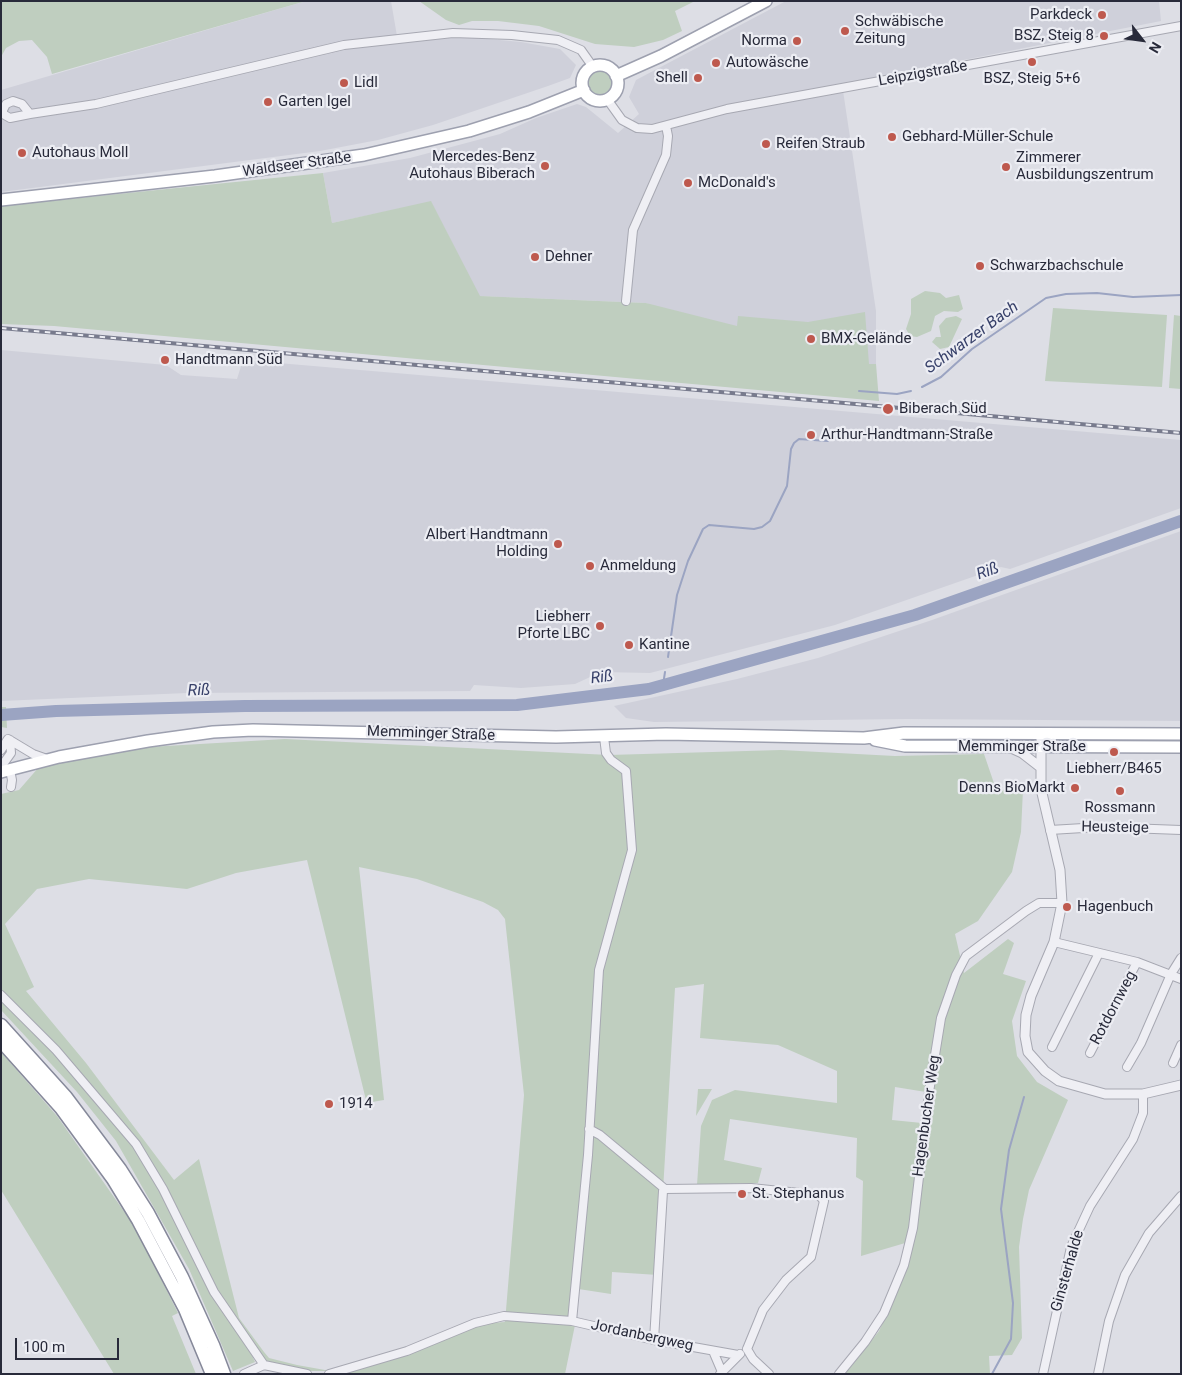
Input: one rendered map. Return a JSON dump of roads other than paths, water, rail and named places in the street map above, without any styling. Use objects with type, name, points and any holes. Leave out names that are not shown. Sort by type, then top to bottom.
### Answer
[{"type":"highway","points":[[1,1025],[66,1096],[120,1169],[148,1213],[182,1277],[199,1311],[224,1374]]},
{"type":"highway","points":[[1,1041],[60,1108],[113,1179],[138,1220],[181,1301],[212,1374]]},
{"type":"main road","points":[[616,76],[661,56],[766,1]]},
{"type":"main road","points":[[593,67],[608,67],[616,76],[617,87],[615,92],[606,99],[594,100],[584,90],[583,76],[593,67]]},
{"type":"main road","name":"Waldseer Straße","points":[[1,200],[215,176],[364,156],[469,131],[529,112],[584,90]]},
{"type":"main road","name":"Memminger Straße","points":[[4,770],[24,767],[51,759],[148,741],[213,732],[253,730],[306,730],[469,737],[604,737],[666,734],[864,738],[904,733],[1181,734]]},
{"type":"main road","name":"Memminger Straße","points":[[864,738],[905,746],[1181,747]]},
{"type":"street","name":"Leipzigstraße","points":[[606,99],[618,115],[630,125],[652,129],[727,109],[1181,26]]},
{"type":"street","points":[[30,114],[96,104],[344,45],[453,33],[497,34],[558,40],[581,50],[593,67]]},
{"type":"street","points":[[626,301],[633,230],[666,155],[668,136],[666,126]]},
{"type":"street","points":[[1041,733],[1040,767],[1042,797],[1060,870],[1062,903],[1054,942],[1031,996],[1026,1015],[1025,1036],[1028,1052],[1044,1071],[1075,1087],[1113,1095],[1143,1094],[1181,1085]]},
{"type":"street","points":[[572,1321],[588,1155],[599,970],[632,850],[626,771],[611,760],[606,753],[604,737]]},
{"type":"street","points":[[9,739],[33,754],[51,759]]},
{"type":"street","points":[[1,750],[9,739]]},
{"type":"street","points":[[9,739],[11,753],[4,770],[12,780],[11,787]]},
{"type":"street","points":[[20,746],[24,767]]},
{"type":"street","points":[[1009,747],[1022,753],[1040,767]]},
{"type":"street","name":"Heusteige","points":[[1050,830],[1100,827],[1181,830]]},
{"type":"street","name":"Hagenbucher Weg","points":[[839,1374],[865,1342],[884,1313],[904,1265],[913,1228],[929,1092],[941,1018],[956,975],[966,956],[1026,911],[1039,904],[1062,903]]},
{"type":"street","points":[[1054,942],[1137,962],[1181,979]]},
{"type":"street","points":[[1052,1047],[1098,953]]},
{"type":"street","points":[[1127,1067],[1141,1043],[1181,958]]},
{"type":"street","name":"Rotdornweg","points":[[1090,1053],[1137,962]]},
{"type":"street","points":[[1,995],[56,1050],[136,1144],[168,1198],[214,1292],[264,1365]]},
{"type":"street","points":[[1173,1063],[1181,1045]]},
{"type":"street","name":"Ginsterhalde","points":[[1043,1374],[1071,1247],[1090,1206],[1133,1139],[1143,1113],[1143,1094]]},
{"type":"street","points":[[589,1130],[600,1135],[665,1189],[751,1188],[820,1195],[823,1199],[821,1220],[811,1257],[786,1280],[763,1310],[747,1350],[738,1355],[721,1373]]},
{"type":"street","points":[[654,1340],[663,1191],[665,1189]]},
{"type":"street","points":[[1098,1374],[1109,1322],[1125,1275],[1149,1233],[1181,1196]]},
{"type":"street","name":"Jordanbergweg","points":[[329,1374],[407,1351],[487,1320],[504,1316],[572,1321],[654,1340],[738,1355]]},
{"type":"street","points":[[747,1350],[753,1359],[769,1374]]},
{"type":"street","name":"Jordanbergweg","points":[[713,1351],[721,1373]]},
{"type":"street","points":[[245,1373],[264,1365],[307,1374]]},
{"type":"waterway","name":"Schwarzer Bach","points":[[922,387],[941,377],[972,349],[1046,298],[1066,294],[1097,293],[1133,297],[1181,295]]},
{"type":"waterway","name":"Schwarzer Bach","points":[[859,391],[897,394],[911,391]]},
{"type":"waterway","name":"Schwarzer Bach","points":[[668,657],[677,595],[688,561],[703,529],[709,525],[754,529],[762,527],[770,521],[787,486],[791,449],[794,443],[799,439],[828,441]]},
{"type":"waterway","name":"Riß","points":[[1,715],[56,711],[245,706],[517,705],[649,689],[915,615],[1181,521]]},
{"type":"waterway","name":"Schwarzer Bach","points":[[663,685],[665,672]]},
{"type":"waterway","points":[[992,1374],[1011,1339],[1013,1303],[1001,1209],[1009,1150],[1024,1097]]},
{"type":"railway","points":[[1,328],[1181,433]]},
{"type":"place","name":"Parkdeck","points":[[1102,15]]},
{"type":"place","name":"Schwäbische Zeitung","points":[[845,31]]},
{"type":"place","name":"BSZ, Steig 8","points":[[1104,36]]},
{"type":"place","name":"Norma","points":[[797,41]]},
{"type":"place","name":"BSZ, Steig 5+6","points":[[1032,62]]},
{"type":"place","name":"Autowäsche","points":[[716,63]]},
{"type":"place","name":"Shell","points":[[698,78]]},
{"type":"place","name":"Lidl","points":[[344,83]]},
{"type":"place","name":"Garten Igel","points":[[268,102]]},
{"type":"place","name":"Gebhard-Müller-Schule","points":[[892,137]]},
{"type":"place","name":"Reifen Straub","points":[[766,144]]},
{"type":"place","name":"Autohaus Moll","points":[[22,153]]},
{"type":"place","name":"Mercedes-Benz Autohaus Biberach","points":[[545,166]]},
{"type":"place","name":"Zimmerer Ausbildungszentrum","points":[[1006,167]]},
{"type":"place","name":"McDonald's","points":[[688,183]]},
{"type":"place","name":"Dehner","points":[[535,257]]},
{"type":"place","name":"Schwarzbachschule","points":[[980,266]]},
{"type":"place","name":"BMX-Gelände","points":[[811,339]]},
{"type":"place","name":"Handtmann Süd","points":[[165,360]]},
{"type":"place","name":"Biberach Süd","points":[[888,409]]},
{"type":"place","name":"Arthur-Handtmann-Straße","points":[[811,435]]},
{"type":"place","name":"Albert Handtmann Holding","points":[[558,544]]},
{"type":"place","name":"Anmeldung","points":[[590,566]]},
{"type":"place","name":"Liebherr Pforte LBC","points":[[600,626]]},
{"type":"place","name":"Kantine","points":[[629,645]]},
{"type":"place","name":"Liebherr/B465","points":[[1114,752]]},
{"type":"place","name":"Denns BioMarkt","points":[[1075,788]]},
{"type":"place","name":"Rossmann","points":[[1120,791]]},
{"type":"place","name":"Hagenbuch","points":[[1067,907]]},
{"type":"place","name":"1914","points":[[329,1104]]},
{"type":"place","name":"St. Stephanus","points":[[742,1194]]}]
